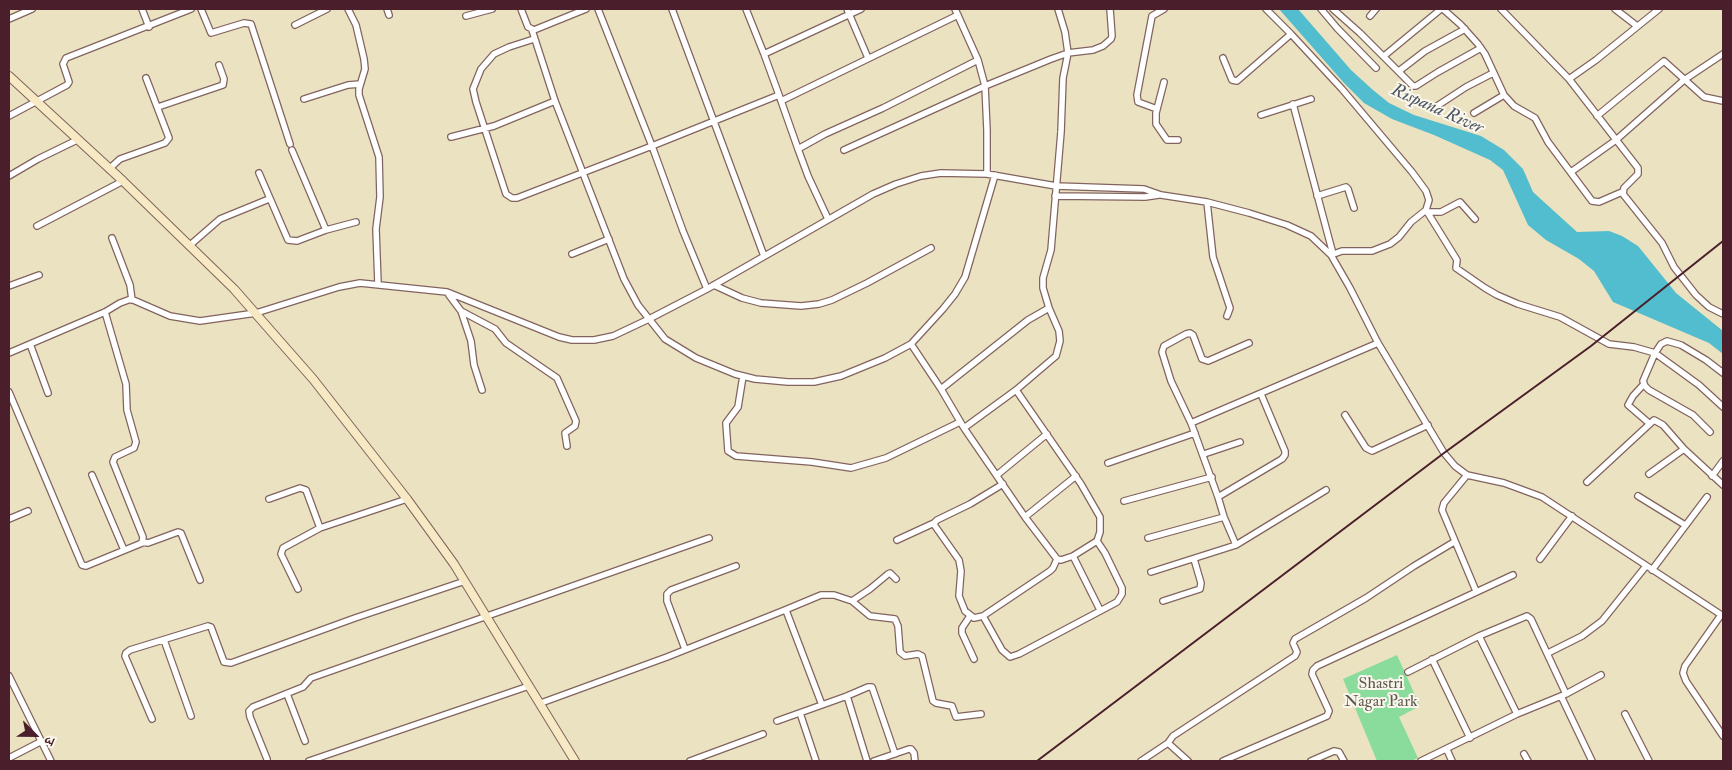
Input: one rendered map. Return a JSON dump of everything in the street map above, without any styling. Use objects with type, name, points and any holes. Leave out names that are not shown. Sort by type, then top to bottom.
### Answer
[{"type":"main road","points":[[9,76],[123,181],[234,289],[313,378],[407,499],[465,581],[575,761]]},
{"type":"street","points":[[9,19],[17,12],[32,9]]},
{"type":"street","points":[[142,9],[148,26]]},
{"type":"street","points":[[9,116],[68,84],[63,64],[66,58],[190,9]]},
{"type":"street","points":[[295,25],[327,9]]},
{"type":"street","points":[[350,9],[358,33],[365,69],[359,95],[379,157],[380,197],[376,229],[378,284]]},
{"type":"street","points":[[466,16],[492,9]]},
{"type":"street","points":[[521,9],[528,27],[532,30],[555,101],[632,295],[665,339],[716,368],[755,380],[814,382],[857,370],[899,352],[911,344],[943,310],[965,277],[995,175]]},
{"type":"street","points":[[532,30],[586,9]]},
{"type":"street","points":[[598,9],[707,289]]},
{"type":"street","points":[[672,9],[764,256]]},
{"type":"street","points":[[746,9],[808,176],[828,219]]},
{"type":"street","points":[[764,54],[848,12],[861,9]]},
{"type":"street","points":[[964,428],[1016,390],[1056,356],[1058,352],[1059,331],[1049,308],[1043,288],[1043,278],[1051,250],[1061,132],[1062,78],[1068,53],[1065,32],[1058,9]]},
{"type":"street","points":[[844,150],[985,86],[1068,53],[1093,50],[1107,44],[1111,39],[1112,31],[1110,9]]},
{"type":"street","points":[[1157,109],[1139,103],[1136,99],[1152,12],[1164,9]]},
{"type":"street","points":[[1266,9],[1342,89],[1412,172],[1428,196],[1429,204],[1427,211],[1457,260],[1456,268],[1497,295],[1528,308],[1560,317],[1609,344],[1634,347],[1655,353],[1699,385],[1723,407]]},
{"type":"street","points":[[1321,9],[1376,68]]},
{"type":"street","points":[[1333,9],[1415,87],[1481,48]]},
{"type":"street","points":[[1370,16],[1376,9]]},
{"type":"street","points":[[1384,56],[1442,9],[1465,29],[1481,48],[1504,95],[1514,106],[1535,118],[1548,142],[1582,189],[1594,202],[1599,202],[1622,192],[1638,174],[1639,170],[1569,79],[1502,9]]},
{"type":"street","points":[[1614,9],[1637,26]]},
{"type":"street","points":[[1569,79],[1607,52],[1659,9]]},
{"type":"street","points":[[204,10],[211,33],[244,23],[250,24],[291,147],[326,230]]},
{"type":"street","points":[[848,12],[868,58]]},
{"type":"street","points":[[534,39],[494,54],[481,69],[475,84],[474,94],[506,194],[512,198],[517,198],[583,173],[714,120],[780,98],[868,58],[956,12],[978,60],[985,86],[987,174]]},
{"type":"street","points":[[1399,71],[1425,51],[1465,29]]},
{"type":"street","points":[[1223,58],[1232,80],[1237,81],[1291,34]]},
{"type":"street","points":[[1571,172],[1616,140],[1684,80],[1723,54]]},
{"type":"street","points":[[798,149],[824,134],[883,108],[978,60]]},
{"type":"street","points":[[1597,116],[1662,61],[1667,62],[1704,97],[1723,101]]},
{"type":"street","points":[[158,107],[223,85],[224,79],[219,65]]},
{"type":"street","points":[[1434,108],[1466,87],[1493,73]]},
{"type":"street","points":[[109,170],[120,159],[159,146],[168,140],[169,135],[146,78]]},
{"type":"street","points":[[1164,82],[1157,109],[1156,124],[1168,141],[1178,140]]},
{"type":"street","points":[[304,99],[348,85],[360,84]]},
{"type":"street","points":[[1474,113],[1504,95]]},
{"type":"street","points":[[1261,115],[1311,99]]},
{"type":"street","points":[[451,137],[485,129],[555,101]]},
{"type":"street","points":[[1293,104],[1332,254],[1378,343],[1444,453],[1455,466],[1467,475],[1523,489],[1542,497],[1722,616],[1685,666],[1684,673],[1686,681],[1723,736]]},
{"type":"street","points":[[9,176],[77,140]]},
{"type":"street","points":[[259,173],[288,240],[296,241],[356,222]]},
{"type":"street","points":[[9,353],[105,312],[120,303],[132,300],[170,316],[191,321],[224,318],[256,312],[360,283],[447,292],[546,333],[572,340],[588,341],[602,339],[649,320],[707,289],[873,194],[904,181],[941,173],[987,174],[1056,186],[1144,189],[1161,195],[1207,202],[1300,230],[1332,254]]},
{"type":"street","points":[[37,226],[123,181]]},
{"type":"street","points":[[1317,196],[1346,187],[1354,208]]},
{"type":"street","points":[[1622,192],[1662,243],[1674,267],[1696,295],[1709,307],[1723,314]]},
{"type":"street","points":[[1055,196],[1145,197],[1161,195]]},
{"type":"street","points":[[189,246],[220,219],[269,199]]},
{"type":"street","points":[[1207,202],[1213,257],[1230,308],[1227,316]]},
{"type":"street","points":[[1332,254],[1342,251],[1372,251],[1390,244],[1399,238],[1411,222],[1427,211],[1441,212],[1460,202],[1475,219]]},
{"type":"street","points":[[112,238],[130,285],[132,300]]},
{"type":"street","points":[[572,254],[609,239]]},
{"type":"street","points":[[714,285],[742,298],[761,303],[801,306],[819,304],[832,300],[867,283],[931,248]]},
{"type":"street","points":[[9,286],[39,275]]},
{"type":"street","points":[[447,292],[462,311],[471,341],[474,365],[482,390]]},
{"type":"street","points":[[942,389],[1028,320],[1049,308]]},
{"type":"street","points":[[462,311],[495,329],[506,343],[557,378],[576,421],[574,428],[565,433],[567,446]]},
{"type":"street","points":[[105,312],[126,386],[127,410],[136,442],[134,448],[115,457],[113,462],[143,537],[143,542]]},
{"type":"street","points":[[1236,545],[1224,517],[1196,433],[1171,381],[1162,352],[1164,346],[1186,334],[1192,334],[1202,359],[1208,361],[1249,343]]},
{"type":"street","points":[[1650,424],[1628,405],[1644,384],[1646,373],[1655,353],[1663,343],[1673,342],[1692,351],[1723,373]]},
{"type":"street","points":[[1191,423],[1378,343]]},
{"type":"street","points":[[30,344],[48,393]]},
{"type":"street","points":[[911,344],[942,389],[964,428],[1026,517],[1057,559],[1061,560],[1073,556],[1097,541],[1100,532],[1100,517],[1076,476],[1016,390]]},
{"type":"street","points":[[743,376],[738,407],[726,423],[728,451],[736,456],[812,462],[851,468],[886,458],[960,422]]},
{"type":"street","points":[[1644,384],[1649,390],[1693,415],[1710,432]]},
{"type":"street","points":[[9,392],[82,565],[86,566],[143,542],[148,544],[178,532],[181,533],[200,580]]},
{"type":"street","points":[[1218,497],[1282,460],[1285,455],[1261,394]]},
{"type":"street","points":[[1345,416],[1366,448],[1370,451],[1428,425]]},
{"type":"street","points":[[1587,482],[1654,420],[1659,422],[1684,449],[1723,485]]},
{"type":"street","points":[[1108,463],[1196,433]]},
{"type":"street","points":[[997,475],[1047,434]]},
{"type":"street","points":[[1204,454],[1240,442]]},
{"type":"street","points":[[1649,474],[1684,449]]},
{"type":"street","points":[[1712,476],[1723,461]]},
{"type":"street","points":[[92,475],[124,550]]},
{"type":"street","points":[[1467,475],[1444,503],[1442,513],[1476,591]]},
{"type":"street","points":[[1026,517],[1076,476]]},
{"type":"street","points":[[1124,501],[1212,477]]},
{"type":"street","points":[[897,540],[970,504],[1003,484]]},
{"type":"street","points":[[269,499],[300,488],[306,490],[320,528]]},
{"type":"street","points":[[1151,572],[1236,545],[1326,490]]},
{"type":"street","points":[[1638,496],[1685,525]]},
{"type":"street","points":[[1652,570],[1707,497]]},
{"type":"street","points":[[298,590],[281,554],[282,550],[320,528],[407,499]]},
{"type":"street","points":[[9,519],[28,511]]},
{"type":"street","points":[[1540,559],[1572,516]]},
{"type":"street","points":[[1148,538],[1224,517]]},
{"type":"street","points":[[934,523],[959,560],[961,571],[959,596],[963,608],[974,618],[983,616],[1050,571],[1057,559]]},
{"type":"street","points":[[267,759],[249,711],[253,707],[304,686],[314,676],[709,538]]},
{"type":"street","points":[[983,616],[1002,650],[1010,657],[1117,602],[1123,592],[1113,568],[1097,541]]},
{"type":"street","points":[[1141,761],[1168,744],[1174,736],[1295,656],[1297,653],[1293,643],[1295,639],[1366,598],[1454,542]]},
{"type":"street","points":[[1073,556],[1100,610]]},
{"type":"street","points":[[1163,601],[1200,589],[1201,583],[1194,559]]},
{"type":"street","points":[[685,649],[667,601],[667,594],[672,590],[736,566]]},
{"type":"street","points":[[1548,653],[1582,636],[1602,621],[1646,566]]},
{"type":"street","points":[[852,601],[890,573],[896,579]]},
{"type":"street","points":[[1223,761],[1327,716],[1329,711],[1312,674],[1317,666],[1513,574]]},
{"type":"street","points":[[152,719],[125,654],[136,647],[208,626],[211,627],[224,662],[231,663],[465,581]]},
{"type":"street","points":[[541,703],[821,595],[834,595],[852,601],[870,616],[891,618],[897,621],[900,652],[905,656],[918,654],[922,656],[933,701],[952,706],[956,717],[981,714]]},
{"type":"street","points":[[784,610],[787,613],[822,705]]},
{"type":"street","points":[[970,616],[963,626],[962,632],[974,659]]},
{"type":"street","points":[[1408,672],[1479,636],[1527,616],[1531,619],[1548,653],[1592,761]]},
{"type":"street","points":[[1479,636],[1517,714]]},
{"type":"street","points":[[164,640],[192,716]]},
{"type":"street","points":[[1432,659],[1470,738]]},
{"type":"street","points":[[1421,761],[1517,714],[1601,676]]},
{"type":"street","points":[[10,680],[52,761]]},
{"type":"street","points":[[309,761],[529,686]]},
{"type":"street","points":[[777,721],[872,687],[894,754]]},
{"type":"street","points":[[287,694],[304,741]]},
{"type":"street","points":[[847,696],[867,761]]},
{"type":"street","points":[[800,713],[816,761]]},
{"type":"street","points":[[1625,714],[1649,761]]},
{"type":"street","points":[[690,761],[763,734]]},
{"type":"street","points":[[9,758],[42,741]]},
{"type":"street","points":[[1168,744],[1188,761]]},
{"type":"street","points":[[874,761],[911,749],[914,753],[915,761]]},
{"type":"street","points":[[1446,750],[1452,761]]},
{"type":"street","points":[[1311,761],[1334,751],[1339,752],[1344,761]]},
{"type":"street","points":[[1524,754],[1528,761]]},
{"type":"green space","name":"Shastri Nagar Park","points":[[1397,655],[1420,706],[1399,717],[1418,758],[1411,761],[1377,761],[1343,679]]},
{"type":"water","points":[[1279,9],[1298,9],[1351,70],[1389,103],[1414,115],[1481,136],[1504,150],[1523,169],[1533,192],[1577,232],[1609,231],[1622,236],[1638,246],[1676,293],[1723,331],[1723,354],[1709,343],[1613,302],[1594,271],[1579,259],[1546,240],[1528,225],[1503,170],[1490,160],[1392,119],[1364,103]]},
{"type":"railway","points":[[1037,761],[1444,453],[1591,346],[1723,241]]},
{"type":"water label","name":"Rispana River","points":[[1437,110]]}]
